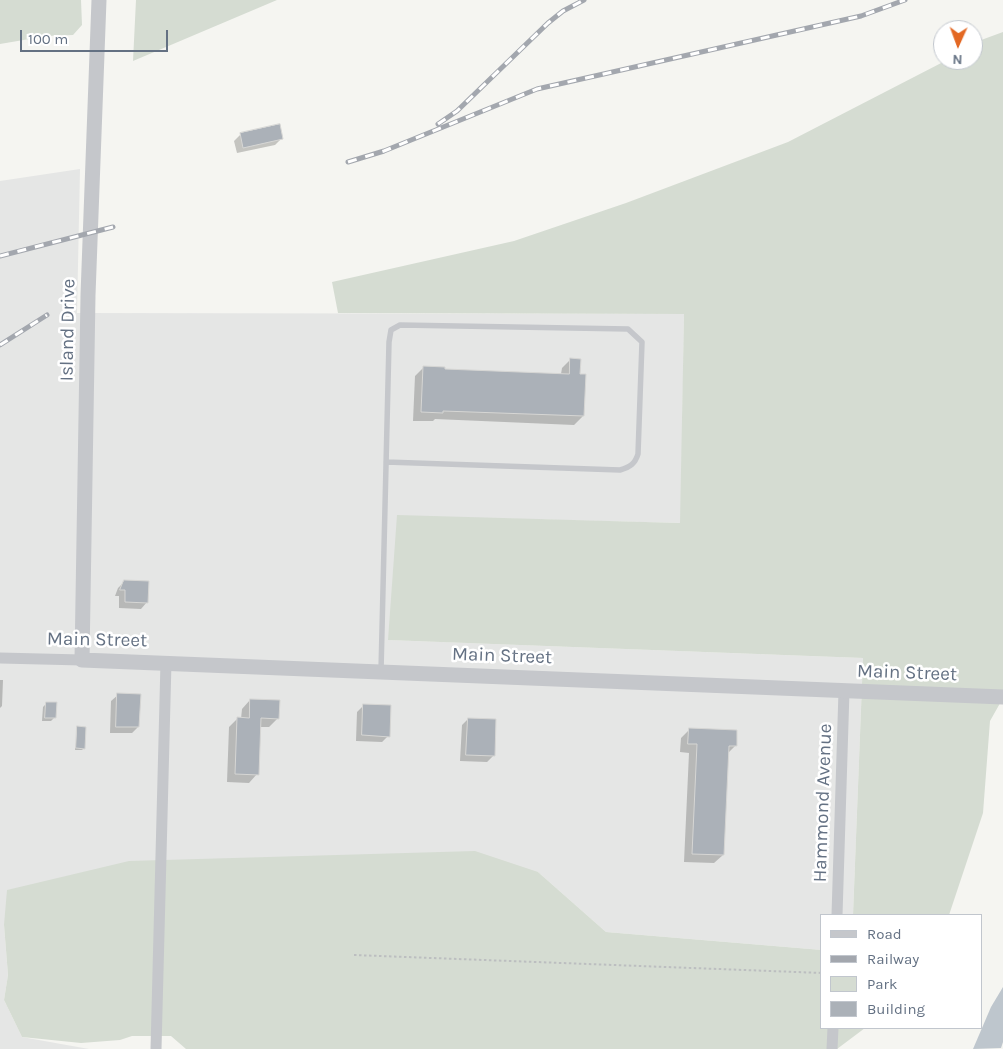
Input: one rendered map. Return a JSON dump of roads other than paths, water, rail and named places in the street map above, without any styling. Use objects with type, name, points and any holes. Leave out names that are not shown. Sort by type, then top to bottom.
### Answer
[{"type":"street","name":"Island Drive","points":[[82,660],[88,295],[99,0]]},
{"type":"street","name":"Main Street","points":[[0,658],[166,662],[1003,697]]},
{"type":"street","points":[[156,1049],[166,662]]},
{"type":"street","name":"Hammond Avenue","points":[[836,914],[844,691]]},
{"type":"street","points":[[832,1049],[833,1029]]},
{"type":"lane","points":[[380,671],[388,342],[391,330],[400,325],[628,329],[642,342],[638,454],[636,462],[628,467],[620,470],[386,462]]},
{"type":"railway","points":[[438,124],[457,111],[548,23],[563,11],[584,0]]},
{"type":"railway","points":[[348,162],[384,151],[537,89],[861,16],[905,0]]},
{"type":"railway","points":[[0,256],[113,227]]},
{"type":"railway","points":[[0,345],[47,315]]}]
